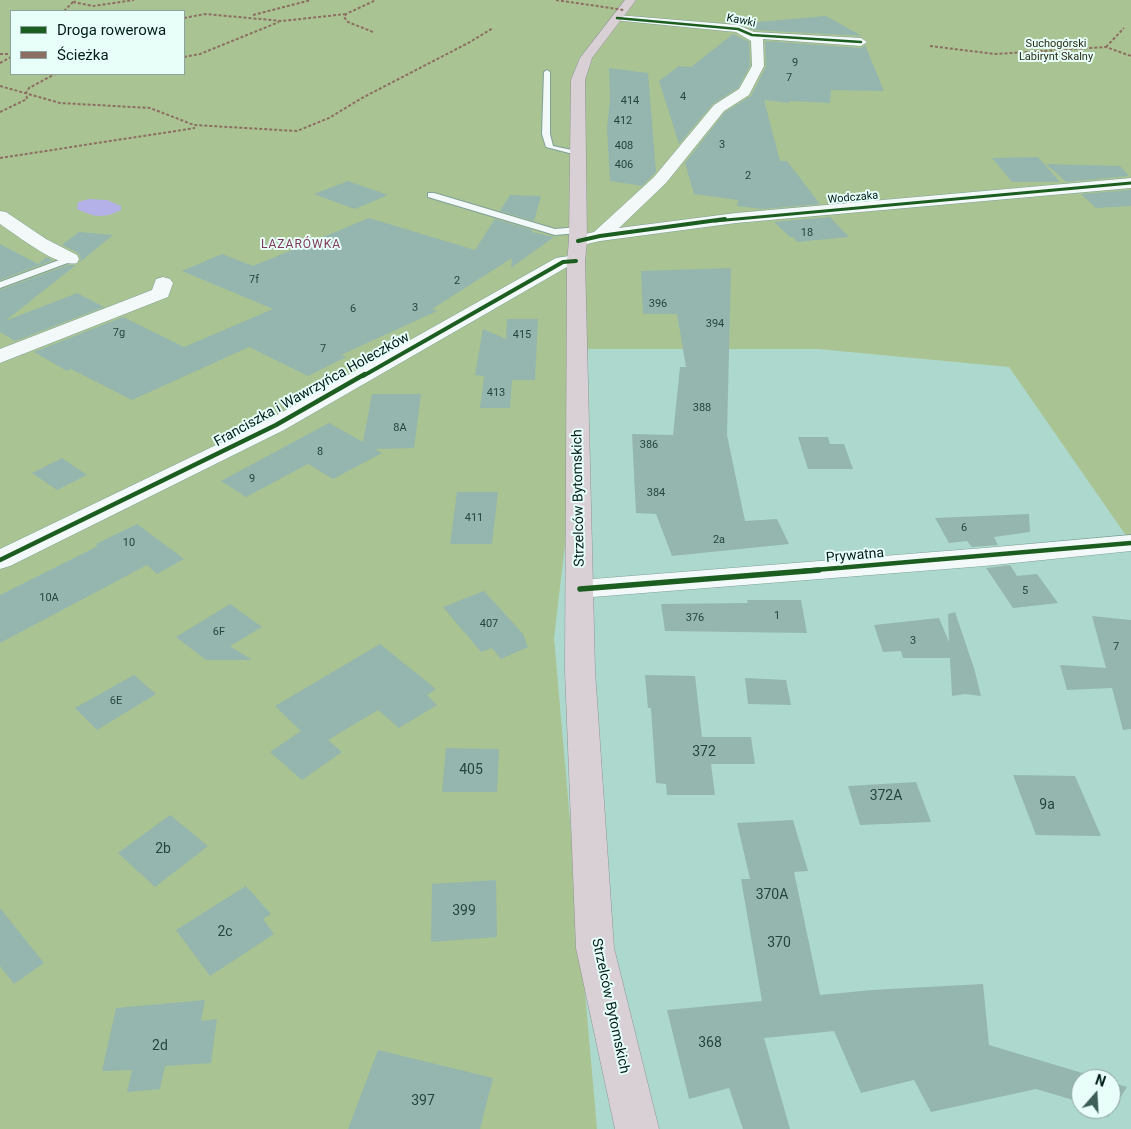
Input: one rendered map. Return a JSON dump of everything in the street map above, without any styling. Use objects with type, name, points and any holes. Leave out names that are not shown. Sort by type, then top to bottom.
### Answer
[{"type":"highway","name":"Strzelców Bytomskich","points":[[624,9],[586,58],[580,72],[576,90],[583,242],[580,671],[595,948],[637,1129]]},
{"type":"street","name":"Kawki","points":[[624,9],[738,29],[752,35],[861,42]]},
{"type":"street","name":"Kawki","points":[[583,242],[660,180],[719,108],[744,92],[758,66],[757,40],[752,35]]},
{"type":"street","name":"Wodczaka","points":[[583,242],[736,218],[1131,184]]},
{"type":"street","points":[[0,216],[40,243],[70,259]]},
{"type":"street","name":"Franciszka i Wawrzyńca Holeczków","points":[[0,560],[276,425],[563,262],[583,242]]},
{"type":"street","points":[[0,357],[161,294],[163,282]]},
{"type":"street","name":"Prywatna","points":[[580,589],[1131,543]]},
{"type":"lane","points":[[546,72],[546,134],[550,147],[578,154]]},
{"type":"lane","points":[[431,195],[583,242]]},
{"type":"lane","points":[[0,285],[70,259]]},
{"type":"green space","name":"Suchogórski Labirynt Skalny","points":[[0,0],[1131,0],[1131,537],[1127,537],[1009,367],[818,349],[588,349],[554,638],[597,1129],[0,1129]]},
{"type":"water","points":[[89,199],[107,200],[121,206],[121,210],[109,215],[99,216],[77,209],[78,202]]},
{"type":"building","points":[[826,16],[862,36],[754,30],[743,25],[746,23]]},
{"type":"building","points":[[733,34],[749,42],[750,66],[738,88],[713,104],[679,144],[659,81],[679,66],[691,67]]},
{"type":"building","points":[[765,41],[861,48],[865,45],[884,91],[831,90],[830,103],[790,101],[788,103],[764,100],[780,161],[787,161],[820,204],[762,209],[737,206],[738,200],[694,194],[685,163],[725,112],[751,96],[766,67]]},
{"type":"building","points":[[609,68],[648,73],[656,172],[642,186],[610,181],[607,129],[610,99]]},
{"type":"building","points":[[1038,157],[1060,182],[1012,182],[992,158]]},
{"type":"building","points":[[1046,164],[1120,166],[1129,176],[1066,182]]},
{"type":"building","points":[[348,181],[388,195],[355,209],[314,194]]},
{"type":"building","points":[[1131,190],[1131,206],[1096,208],[1081,194]]},
{"type":"building","points":[[510,195],[541,196],[534,221],[500,211]]},
{"type":"building","points":[[830,217],[849,237],[797,242],[774,222]]},
{"type":"building","points":[[369,218],[475,250],[495,219],[532,230],[532,232],[554,237],[511,268],[512,258],[432,309],[437,311],[341,355],[346,357],[308,376],[249,347],[132,400],[71,369],[67,371],[34,352],[123,317],[184,347],[273,309],[182,271],[222,254],[253,266]]},
{"type":"building","points":[[79,232],[113,235],[80,262],[81,258],[78,253],[62,245]]},
{"type":"building","points":[[0,244],[38,264],[47,257],[53,260],[0,280]]},
{"type":"building","points":[[68,265],[76,265],[5,321],[77,293],[104,307],[15,341],[0,332],[0,290]]},
{"type":"building","points":[[731,268],[727,435],[745,521],[777,519],[789,544],[672,556],[656,514],[636,513],[632,434],[673,435],[680,367],[686,367],[677,314],[643,314],[641,271]]},
{"type":"building","points":[[507,319],[538,319],[535,380],[512,380],[510,408],[480,408],[484,376],[475,375],[483,329],[506,339]]},
{"type":"building","points":[[372,394],[421,394],[414,448],[375,449],[382,453],[333,479],[308,464],[246,497],[221,481],[329,423],[363,442]]},
{"type":"building","points":[[798,437],[828,437],[830,444],[844,444],[853,469],[808,469]]},
{"type":"building","points":[[62,458],[87,475],[57,490],[32,473]]},
{"type":"building","points":[[457,492],[498,492],[492,544],[450,544]]},
{"type":"building","points":[[1029,514],[1030,532],[994,537],[998,545],[972,547],[967,541],[949,543],[935,518]]},
{"type":"building","points":[[137,524],[184,559],[157,574],[147,565],[0,643],[0,595],[98,546],[96,544]]},
{"type":"building","points":[[1010,565],[1017,576],[1037,574],[1058,603],[1013,608],[986,568]]},
{"type":"building","points":[[484,591],[523,634],[528,647],[501,659],[492,648],[481,652],[443,607]]},
{"type":"building","points":[[747,600],[801,600],[807,633],[665,631],[661,604],[748,603]]},
{"type":"building","points":[[230,604],[262,627],[230,646],[252,660],[206,660],[176,637]]},
{"type":"building","points":[[955,612],[974,668],[981,696],[965,694],[952,696],[950,658],[903,658],[901,651],[883,652],[874,625],[939,618],[949,642],[948,614]]},
{"type":"building","points":[[1092,616],[1131,620],[1131,729],[1123,730],[1112,688],[1067,690],[1060,665],[1106,668]]},
{"type":"building","points":[[380,644],[436,689],[427,695],[437,705],[399,728],[378,710],[328,740],[342,752],[302,780],[270,752],[301,731],[275,706]]},
{"type":"building","points":[[134,675],[156,694],[97,730],[75,708]]},
{"type":"building","points":[[645,675],[695,676],[702,737],[751,737],[755,764],[711,764],[715,795],[667,795],[666,784],[656,783],[651,708],[648,708]]},
{"type":"building","points":[[745,678],[786,680],[791,705],[748,704]]},
{"type":"building","points":[[446,748],[499,749],[497,792],[442,792]]},
{"type":"building","points":[[1013,775],[1075,776],[1101,836],[1036,835]]},
{"type":"building","points":[[916,782],[931,822],[860,825],[848,786]]},
{"type":"building","points":[[170,815],[208,846],[155,887],[118,853]]},
{"type":"building","points":[[793,820],[808,871],[794,872],[820,995],[983,984],[989,1045],[1071,1070],[1071,1099],[1036,1089],[931,1112],[914,1080],[861,1093],[834,1031],[764,1038],[790,1129],[743,1129],[729,1088],[689,1099],[667,1010],[762,1001],[741,879],[750,879],[737,823]]},
{"type":"building","points":[[496,880],[497,937],[431,942],[432,884]]},
{"type":"building","points":[[246,886],[271,914],[263,919],[274,934],[210,976],[176,930]]},
{"type":"building","points":[[0,908],[44,963],[14,984],[0,966]]},
{"type":"building","points":[[205,1000],[201,1021],[217,1019],[211,1063],[165,1066],[160,1089],[127,1092],[132,1070],[102,1071],[116,1008]]},
{"type":"building","points":[[378,1050],[493,1078],[480,1129],[348,1129]]},
{"type":"building","points":[[1121,1085],[1127,1087],[1121,1096]]},
{"type":"marked path","points":[[65,10],[75,0]]},
{"type":"marked path","points":[[73,2],[93,6],[134,0]]},
{"type":"marked path","points":[[253,15],[311,0]]},
{"type":"marked path","points":[[373,32],[348,22],[344,17],[346,14],[376,0]]},
{"type":"marked path","points":[[556,0],[624,10]]},
{"type":"marked path","points":[[185,18],[205,14],[282,21],[346,14]]},
{"type":"marked path","points":[[185,57],[200,54],[279,22]]},
{"type":"marked path","points":[[0,86],[60,103],[150,108],[194,125],[297,131],[329,118],[362,98],[470,42],[493,28]]},
{"type":"marked path","points":[[1106,47],[1124,28]]},
{"type":"marked path","points":[[930,46],[995,54],[1106,47],[1131,56]]},
{"type":"marked path","points":[[0,54],[10,54]]},
{"type":"marked path","points":[[0,63],[10,58]]},
{"type":"marked path","points":[[0,112],[27,99],[26,93],[29,88],[53,75]]},
{"type":"marked path","points":[[0,158],[195,128]]},
{"type":"cycle path","points":[[617,18],[738,29],[752,35],[861,42]]},
{"type":"cycle path","points":[[578,241],[600,236],[736,218],[1131,183]]},
{"type":"cycle path","points":[[0,560],[276,425],[563,262],[576,261]]},
{"type":"cycle path","points":[[580,589],[984,557],[1131,543]]},
{"type":"district","name":"LAZARÓWKA","points":[[301,245]]}]
